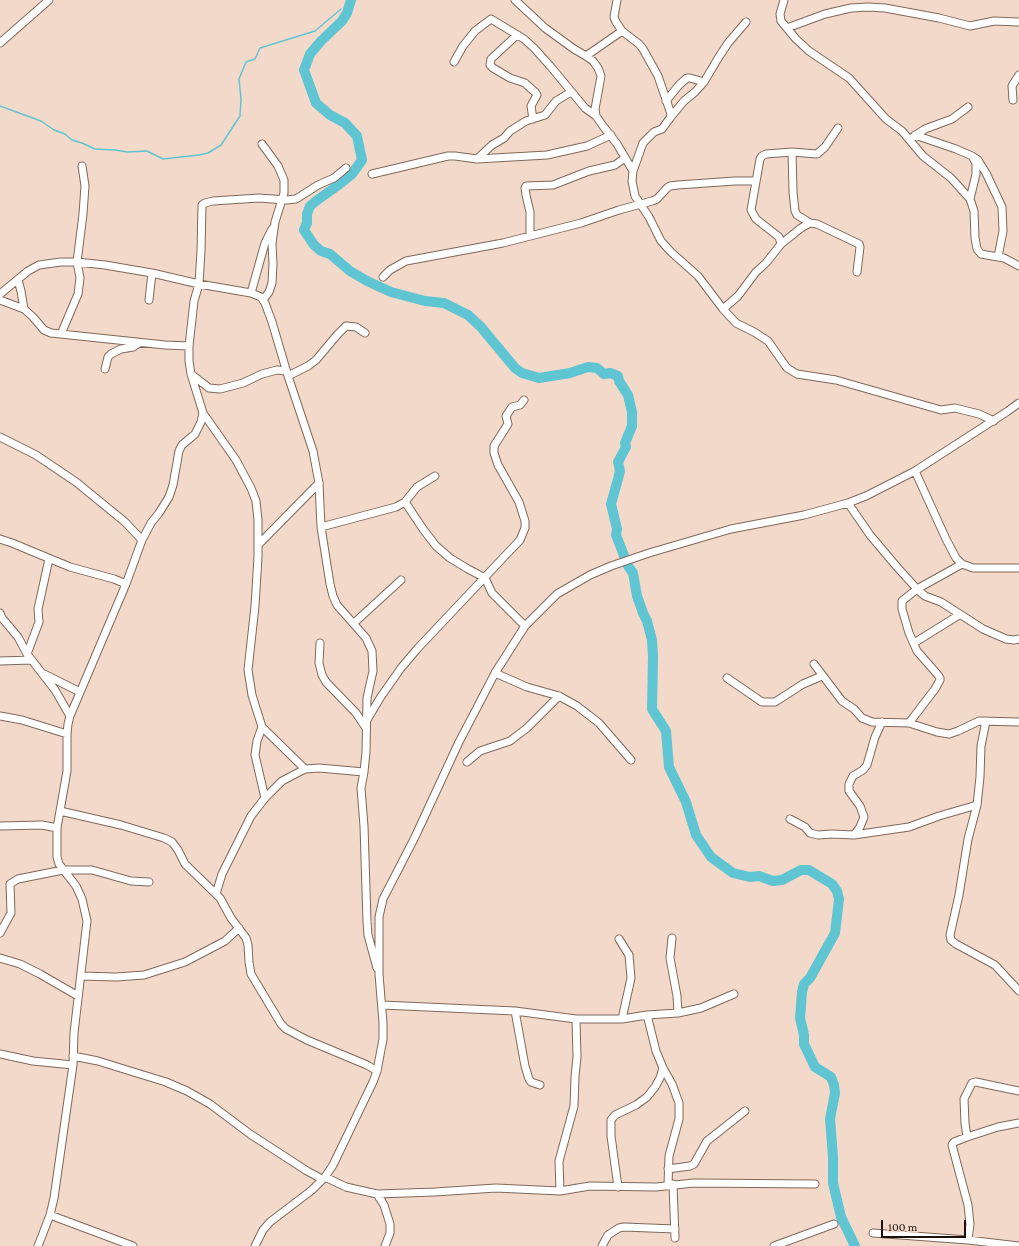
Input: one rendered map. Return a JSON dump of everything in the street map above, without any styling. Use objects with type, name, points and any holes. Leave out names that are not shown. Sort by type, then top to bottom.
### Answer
[{"type":"street","points":[[0,43],[48,0]]},
{"type":"street","points":[[515,0],[545,28],[593,61],[602,76],[595,109],[596,116]]},
{"type":"street","points":[[617,0],[614,17],[616,22],[622,31],[640,44],[643,49],[658,76],[670,118]]},
{"type":"street","points":[[784,0],[780,14],[781,21],[787,28],[809,51],[849,78],[882,116],[902,130],[923,156],[951,178],[970,198],[974,211],[977,249],[981,254],[1004,258],[1019,266]]},
{"type":"street","points":[[787,28],[824,14],[851,8],[868,7],[885,8],[939,18],[970,26],[994,21],[1019,22]]},
{"type":"street","points":[[454,62],[463,46],[475,30],[491,19],[517,35],[534,48],[585,108],[596,116],[611,135],[633,171]]},
{"type":"street","points":[[746,22],[728,43],[704,82],[696,92],[684,100],[662,129],[654,132],[643,143],[633,171],[633,188],[635,196],[661,241],[701,280],[723,309],[736,323],[768,340],[787,368],[797,374],[836,380],[941,410],[955,408],[979,414],[994,421]]},
{"type":"street","points":[[586,56],[622,31]]},
{"type":"street","points":[[517,35],[491,59],[490,65],[510,78],[525,83],[535,92],[537,95],[531,106],[533,119]]},
{"type":"street","points":[[1013,100],[1012,86],[1019,75]]},
{"type":"street","points":[[666,101],[686,78],[704,82]]},
{"type":"street","points":[[477,159],[492,145],[504,138],[510,131],[526,121],[545,115],[556,101],[571,92]]},
{"type":"street","points":[[909,140],[925,129],[952,119],[968,107]]},
{"type":"street","points":[[781,244],[779,237],[756,219],[751,210],[760,159],[766,154],[792,152],[817,154],[825,147],[838,128]]},
{"type":"street","points":[[372,174],[448,156],[477,159],[547,155],[586,146],[611,135]]},
{"type":"street","points":[[915,135],[956,149],[978,160],[986,173],[1002,207],[1003,230],[998,257]]},
{"type":"street","points":[[262,144],[282,174],[284,186],[275,222],[272,243],[272,283],[269,292],[263,300]]},
{"type":"street","points":[[792,152],[795,211],[810,223],[817,224],[859,244],[860,247],[857,272]]},
{"type":"street","points":[[970,198],[976,174],[976,163],[972,156]]},
{"type":"street","points":[[530,236],[530,212],[526,195],[526,186],[553,185],[589,171],[615,165],[625,158]]},
{"type":"street","points":[[61,334],[78,294],[80,278],[78,262],[85,186],[82,166]]},
{"type":"street","points":[[305,769],[262,727],[252,695],[248,670],[255,606],[258,545],[256,501],[254,493],[233,455],[203,413],[191,374],[189,346],[194,301],[199,284],[202,204],[213,201],[259,198],[291,199],[301,196],[318,185],[334,178],[346,168]]},
{"type":"street","points":[[383,277],[390,270],[406,261],[483,248],[574,225],[657,199],[667,188],[678,185],[756,181]]},
{"type":"street","points":[[251,293],[265,243],[275,222]]},
{"type":"street","points":[[723,309],[738,296],[756,272],[766,263],[781,244],[801,228],[810,223]]},
{"type":"street","points":[[0,294],[28,272],[40,265],[61,262],[78,262],[152,273],[199,284],[251,293],[259,295],[263,300],[272,322],[313,451],[319,483],[321,527],[333,596],[337,605],[366,638],[372,652],[373,671],[366,698],[364,772],[361,788],[367,922],[379,974]]},
{"type":"street","points":[[149,300],[152,273]]},
{"type":"street","points":[[18,280],[24,309]]},
{"type":"street","points":[[0,300],[24,309],[46,331],[51,333],[139,343],[189,346]]},
{"type":"street","points":[[191,374],[209,388],[220,389],[244,383],[262,374],[277,370],[287,373],[302,370],[316,360],[337,334],[346,326],[356,327],[365,333]]},
{"type":"street","points":[[105,369],[108,357],[111,354],[121,349],[133,347],[139,343]]},
{"type":"street","points":[[366,725],[380,698],[401,668],[520,540],[525,528],[525,521],[519,502],[498,465],[494,453],[494,446],[508,424],[506,416],[512,407],[520,405],[524,400]]},
{"type":"street","points":[[255,1246],[263,1230],[270,1222],[312,1190],[324,1178],[336,1158],[373,1082],[383,1039],[379,974],[379,917],[383,899],[415,837],[459,742],[495,673],[525,626],[557,594],[590,575],[611,566],[731,529],[804,515],[848,503],[883,488],[915,471],[994,421],[1019,403]]},
{"type":"street","points":[[38,1246],[50,1215],[54,1198],[73,1064],[78,996],[87,921],[86,911],[76,886],[63,870],[57,857],[57,828],[67,771],[67,734],[70,716],[126,584],[142,540],[151,523],[166,504],[173,485],[179,451],[182,445],[195,434],[201,422],[203,413]]},
{"type":"street","points":[[0,437],[36,455],[76,482],[125,522],[142,540]]},
{"type":"street","points":[[915,471],[946,539],[956,558],[962,564],[972,568],[1019,568]]},
{"type":"street","points":[[321,527],[396,507],[405,502],[417,487],[435,476]]},
{"type":"street","points":[[258,545],[319,483]]},
{"type":"street","points":[[405,502],[428,535],[450,558],[485,578],[492,593],[525,626]]},
{"type":"street","points":[[848,503],[870,535],[917,589],[925,596],[941,602],[983,629],[1006,639],[1019,639]]},
{"type":"street","points":[[0,539],[70,568],[114,579],[126,584]]},
{"type":"street","points":[[29,657],[40,622],[38,609],[49,559]]},
{"type":"street","points":[[909,723],[935,689],[940,680],[938,674],[917,651],[909,633],[901,604],[902,600],[917,589],[962,564]]},
{"type":"street","points":[[354,623],[401,580]]},
{"type":"street","points":[[0,613],[2,618],[18,637],[29,657],[55,690],[70,716]]},
{"type":"street","points":[[914,643],[959,614]]},
{"type":"street","points":[[320,643],[319,663],[322,675],[326,682],[366,725]]},
{"type":"street","points":[[0,661],[29,657]]},
{"type":"street","points":[[814,664],[842,701],[854,709],[862,718],[872,722],[909,723],[937,732],[949,734],[958,732],[979,721],[1019,722]]},
{"type":"street","points":[[495,673],[527,687],[559,696],[577,706],[599,723],[631,760]]},
{"type":"street","points":[[43,674],[80,692]]},
{"type":"street","points":[[727,678],[762,702],[775,702],[802,684],[822,676]]},
{"type":"street","points":[[467,762],[480,751],[510,741],[527,728],[559,696]]},
{"type":"street","points":[[0,716],[22,720],[67,734]]},
{"type":"street","points":[[986,721],[981,746],[980,777],[976,805],[968,839],[950,938],[953,942],[968,952],[995,965],[1019,991]]},
{"type":"street","points":[[854,835],[860,827],[864,816],[860,806],[849,791],[849,784],[853,776],[863,770],[867,765],[875,737],[882,722]]},
{"type":"street","points":[[262,727],[257,741],[255,755],[265,798]]},
{"type":"street","points":[[216,894],[222,874],[252,816],[265,798],[282,781],[305,769],[364,772]]},
{"type":"street","points":[[790,819],[805,827],[810,833],[818,835],[854,835],[909,827],[976,805]]},
{"type":"street","points":[[60,811],[112,823],[164,838],[175,846],[184,864],[209,886],[225,905],[248,942],[249,962],[253,979],[281,1024],[286,1029],[307,1040],[377,1070]]},
{"type":"street","points":[[0,826],[35,825],[57,828]]},
{"type":"street","points":[[0,933],[11,913],[10,884],[18,879],[63,870],[92,870],[131,881],[149,882]]},
{"type":"street","points":[[81,976],[116,977],[144,975],[185,962],[225,941],[239,928]]},
{"type":"street","points":[[619,938],[628,955],[631,978],[622,1019]]},
{"type":"street","points":[[672,938],[670,958],[677,996],[678,1014]]},
{"type":"street","points":[[0,958],[20,964],[78,996]]},
{"type":"street","points":[[382,1005],[515,1011],[576,1019],[622,1019],[648,1015],[678,1014],[701,1008],[734,994]]},
{"type":"street","points":[[515,1011],[525,1066],[531,1082],[540,1085]]},
{"type":"street","points":[[648,1015],[656,1051],[672,1084],[679,1103],[679,1119],[671,1146],[668,1169],[671,1185],[675,1238]]},
{"type":"street","points":[[560,1191],[559,1161],[574,1106],[577,1057],[576,1019]]},
{"type":"street","points":[[0,1054],[34,1061],[73,1064]]},
{"type":"street","points":[[73,1056],[98,1061],[166,1082],[187,1091],[210,1104],[250,1134],[307,1171],[346,1187],[378,1194],[496,1188],[560,1191],[590,1186],[656,1187],[694,1183],[815,1184]]},
{"type":"street","points":[[618,1187],[611,1136],[611,1120],[615,1115],[636,1105],[648,1097],[660,1078],[663,1068]]},
{"type":"street","points":[[967,1137],[964,1123],[964,1099],[972,1083],[976,1082],[1019,1091]]},
{"type":"street","points":[[668,1169],[690,1166],[694,1164],[706,1141],[744,1111]]},
{"type":"street","points":[[968,1240],[970,1224],[968,1205],[952,1147],[954,1142],[998,1127],[1019,1123]]},
{"type":"street","points":[[378,1194],[384,1204],[390,1224],[390,1233],[385,1246]]},
{"type":"street","points":[[50,1215],[133,1246]]},
{"type":"street","points":[[774,1246],[834,1224]]},
{"type":"street","points":[[602,1246],[608,1235],[619,1228],[675,1229]]},
{"type":"street","points":[[873,1233],[968,1240],[1019,1246]]},
{"type":"waterway","points":[[351,0],[347,13],[342,21],[310,54],[304,70],[316,103],[330,115],[345,123],[357,136],[362,160],[352,174],[310,206],[307,214],[307,223],[304,230],[314,245],[321,251],[330,254],[350,271],[367,281],[391,292],[425,301],[444,303],[468,315],[481,327],[515,368],[522,373],[539,378],[570,373],[588,367],[597,368],[604,374],[610,373],[618,376],[619,381],[628,395],[632,412],[632,426],[625,443],[626,447],[618,462],[620,471],[611,504],[617,529],[616,535],[628,566],[633,573],[637,596],[647,621],[652,640],[652,709],[666,731],[669,767],[686,802],[696,835],[711,857],[733,873],[750,877],[759,876],[773,881],[782,880],[801,870],[809,870],[832,884],[837,891],[839,899],[835,933],[810,978],[804,984],[800,1018],[804,1035],[804,1044],[815,1067],[831,1077],[834,1085],[835,1093],[830,1119],[833,1157],[833,1183],[841,1217],[855,1246]]},
{"type":"waterway","points":[[0,106],[41,121],[54,130],[65,134],[72,140],[95,149],[127,152],[147,151],[163,159],[208,153],[221,145],[240,116],[241,99],[239,79],[246,62],[255,59],[260,48],[315,31],[341,9]]}]
